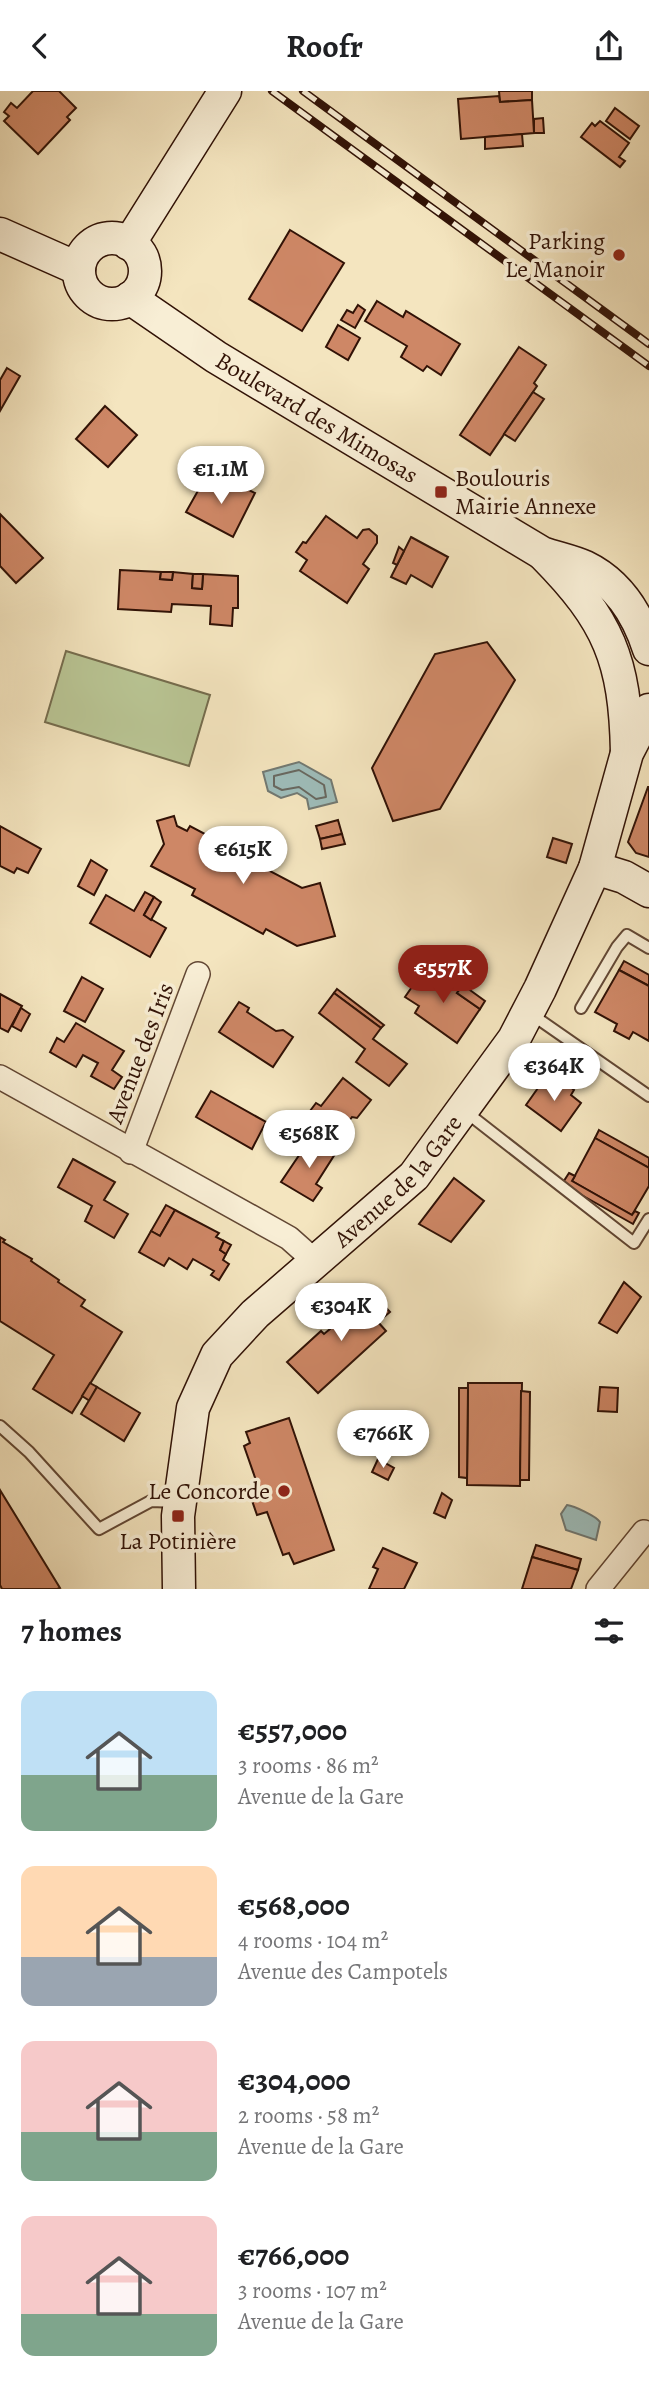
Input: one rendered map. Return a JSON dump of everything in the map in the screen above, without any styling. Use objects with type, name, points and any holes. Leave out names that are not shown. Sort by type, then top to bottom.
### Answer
[{"type":"street","points":[[130,244],[222,96]]},
{"type":"street","points":[[1,236],[79,269]]},
{"type":"street","points":[[111,239],[130,244],[138,251],[144,271],[143,282],[130,299],[121,303],[110,304],[91,297],[80,280],[81,260],[93,244],[111,239]]},
{"type":"street","name":"Boulevard des Mimosas","points":[[130,299],[216,357],[542,553],[636,648]]},
{"type":"street","name":"Avenue de la Gare","points":[[627,753],[626,712],[636,648]]},
{"type":"street","name":"Avenue de la Gare","points":[[179,1589],[179,1502],[193,1408],[216,1355],[255,1314],[414,1176],[514,1039],[595,868],[627,753],[649,710]]},
{"type":"street","points":[[595,868],[624,877],[649,891]]},
{"type":"street","name":"Avenue des Iris","points":[[131,1152],[198,974]]},
{"type":"street","points":[[0,1077],[289,1238],[316,1262]]},
{"type":"street","points":[[598,1589],[644,1532]]},
{"type":"lane","points":[[581,1009],[617,947],[627,935],[649,948]]},
{"type":"lane","points":[[528,1012],[649,1096]]},
{"type":"lane","points":[[463,1110],[634,1243],[649,1219]]},
{"type":"lane","points":[[0,1426],[29,1452],[99,1529],[151,1501],[179,1502]]},
{"type":"green space","points":[[66,651],[210,695],[189,766],[45,722]]},
{"type":"water","points":[[299,762],[331,780],[337,802],[309,809],[307,799],[297,793],[281,798],[268,791],[263,772]]},
{"type":"water","points":[[567,1505],[600,1522],[596,1540],[566,1530],[561,1514]]},
{"type":"building","points":[[33,91],[59,91],[76,108],[67,117],[70,120],[38,154],[4,121],[9,116],[4,112],[11,103],[17,108]]},
{"type":"building","points":[[499,91],[532,91],[532,100],[500,102]]},
{"type":"building","points":[[499,96],[500,102],[532,100],[534,133],[461,139],[458,99]]},
{"type":"building","points":[[615,108],[639,126],[630,139],[606,121]]},
{"type":"building","points":[[543,118],[544,133],[534,133],[534,119]]},
{"type":"building","points":[[600,121],[629,143],[619,157],[625,161],[620,167],[581,137],[592,123],[595,126]]},
{"type":"building","points":[[522,134],[523,146],[485,149],[485,137]]},
{"type":"building","points":[[290,230],[344,263],[302,331],[249,299]]},
{"type":"building","points":[[377,301],[403,317],[406,311],[460,344],[441,375],[427,366],[423,371],[401,357],[407,346],[365,321]]},
{"type":"building","points":[[358,305],[365,310],[355,328],[341,320],[347,310],[353,313]]},
{"type":"building","points":[[338,325],[360,338],[348,360],[326,347]]},
{"type":"building","points":[[519,347],[546,365],[534,383],[537,386],[490,455],[460,435]]},
{"type":"building","points":[[7,368],[20,376],[0,411],[0,380]]},
{"type":"building","points":[[533,392],[544,399],[515,441],[504,434]]},
{"type":"building","points":[[105,406],[137,435],[108,467],[76,439]]},
{"type":"building","points":[[204,480],[225,491],[231,481],[255,493],[233,537],[186,512]]},
{"type":"building","points":[[0,514],[43,558],[16,583],[0,566]]},
{"type":"building","points":[[326,516],[357,538],[363,530],[369,529],[377,536],[377,543],[363,564],[369,569],[347,603],[300,571],[307,560],[296,552]]},
{"type":"building","points":[[411,537],[448,557],[432,587],[411,575],[406,584],[391,577]]},
{"type":"building","points":[[399,547],[404,551],[397,565],[393,563]]},
{"type":"building","points":[[120,570],[161,572],[160,579],[172,580],[173,572],[193,574],[192,588],[202,589],[203,574],[238,576],[238,608],[233,608],[232,626],[210,624],[211,606],[172,604],[171,612],[118,609]]},
{"type":"building","points":[[161,572],[173,572],[172,580],[160,579]]},
{"type":"building","points":[[193,574],[203,574],[202,589],[192,588]]},
{"type":"building","points":[[487,642],[515,680],[440,809],[393,821],[372,768],[435,654]]},
{"type":"building","points":[[648,787],[649,857],[636,853],[628,842]]},
{"type":"building","points":[[174,816],[177,826],[187,831],[190,826],[302,888],[320,883],[335,936],[297,946],[266,929],[263,934],[192,895],[195,889],[151,866],[164,844],[157,821]]},
{"type":"building","points":[[338,820],[342,834],[320,839],[316,826]]},
{"type":"building","points":[[0,826],[41,849],[28,873],[17,868],[14,873],[0,866]]},
{"type":"building","points":[[342,834],[345,844],[322,849],[320,839]]},
{"type":"building","points":[[553,838],[572,844],[566,863],[547,857]]},
{"type":"building","points":[[91,860],[107,870],[94,895],[78,886]]},
{"type":"building","points":[[145,892],[154,897],[144,915],[166,928],[150,957],[90,923],[106,895],[134,911]]},
{"type":"building","points":[[154,897],[161,902],[151,920],[144,915]]},
{"type":"building","points":[[624,961],[649,975],[649,986],[619,970]]},
{"type":"building","points":[[619,970],[649,986],[649,1041],[633,1032],[629,1039],[614,1031],[617,1024],[595,1012]]},
{"type":"building","points":[[423,971],[437,980],[443,971],[463,985],[457,993],[480,1009],[457,1043],[415,1013],[419,1006],[405,997]]},
{"type":"building","points":[[82,977],[103,989],[85,1022],[64,1011]]},
{"type":"building","points":[[463,985],[485,1001],[480,1009],[457,993]]},
{"type":"building","points":[[337,989],[384,1025],[381,1028],[334,993]]},
{"type":"building","points":[[334,993],[381,1028],[373,1039],[407,1064],[389,1086],[356,1062],[365,1049],[319,1013]]},
{"type":"building","points":[[0,994],[22,1006],[8,1032],[0,1028]]},
{"type":"building","points":[[239,1002],[249,1008],[247,1012],[276,1031],[283,1030],[293,1037],[273,1067],[219,1032]]},
{"type":"building","points":[[21,1008],[30,1014],[21,1031],[12,1026]]},
{"type":"building","points":[[76,1023],[124,1051],[112,1070],[122,1077],[114,1089],[91,1076],[98,1063],[83,1055],[76,1067],[50,1052],[57,1038],[64,1042]]},
{"type":"building","points":[[343,1078],[371,1100],[357,1118],[352,1117],[336,1139],[307,1115],[316,1103],[321,1106]]},
{"type":"building","points":[[545,1078],[557,1086],[562,1080],[574,1090],[571,1095],[581,1103],[561,1131],[526,1105]]},
{"type":"building","points":[[211,1091],[266,1122],[252,1149],[196,1117]]},
{"type":"building","points":[[599,1130],[649,1158],[649,1168],[595,1138]]},
{"type":"building","points":[[595,1138],[649,1168],[649,1186],[632,1215],[572,1181]]},
{"type":"building","points":[[310,1139],[335,1154],[316,1184],[322,1188],[313,1201],[281,1182]]},
{"type":"building","points":[[73,1159],[115,1182],[104,1200],[128,1214],[114,1238],[85,1221],[92,1206],[58,1187]]},
{"type":"building","points":[[569,1173],[575,1176],[572,1181],[632,1215],[635,1211],[639,1213],[633,1224],[562,1184]]},
{"type":"building","points":[[454,1178],[484,1201],[451,1242],[419,1224]]},
{"type":"building","points":[[166,1205],[175,1210],[160,1236],[151,1231]]},
{"type":"building","points":[[175,1210],[219,1233],[216,1237],[224,1241],[220,1250],[226,1254],[223,1260],[229,1264],[219,1280],[211,1275],[214,1271],[193,1259],[187,1269],[169,1258],[164,1266],[139,1252],[151,1231],[160,1236]]},
{"type":"building","points":[[0,1237],[5,1240],[3,1242],[32,1259],[31,1261],[59,1280],[58,1282],[85,1300],[81,1306],[122,1332],[72,1413],[33,1389],[54,1355],[0,1321]]},
{"type":"building","points":[[224,1241],[231,1245],[226,1254],[220,1250]]},
{"type":"building","points":[[624,1282],[641,1297],[617,1333],[599,1323]]},
{"type":"building","points":[[369,1290],[390,1312],[378,1322],[386,1331],[318,1393],[287,1362],[321,1331],[324,1334],[330,1329],[329,1327]]},
{"type":"building","points":[[90,1383],[97,1387],[90,1401],[82,1396]]},
{"type":"building","points":[[468,1383],[522,1383],[520,1486],[467,1485]]},
{"type":"building","points":[[97,1387],[140,1413],[124,1441],[81,1414]]},
{"type":"building","points":[[600,1387],[618,1388],[617,1412],[598,1411]]},
{"type":"building","points":[[459,1388],[468,1388],[467,1478],[459,1477]]},
{"type":"building","points":[[521,1391],[530,1392],[529,1480],[520,1480]]},
{"type":"building","name":"Le Concorde","points":[[289,1418],[334,1550],[294,1564],[289,1553],[283,1555],[267,1512],[257,1515],[249,1492],[259,1489],[244,1446],[250,1443],[246,1432]]},
{"type":"building","points":[[378,1459],[394,1468],[388,1480],[372,1472]]},
{"type":"building","points":[[0,1490],[60,1588],[2,1589]]},
{"type":"building","points":[[442,1493],[452,1500],[445,1518],[434,1513]]},
{"type":"building","points":[[536,1545],[581,1559],[578,1570],[532,1557]]},
{"type":"building","points":[[383,1548],[417,1563],[404,1589],[369,1589],[378,1569],[373,1567]]},
{"type":"building","points":[[532,1557],[578,1570],[571,1589],[522,1589]]},
{"type":"railway","points":[[272,91],[649,366]]},
{"type":"railway","points":[[303,91],[649,344]]},
{"type":"place","name":"Parking Le Manoir","points":[[619,255]]},
{"type":"place","name":"Boulouris Mairie Annexe","points":[[441,492]]},
{"type":"place","name":"Le Concorde","points":[[284,1491]]},
{"type":"place","name":"La Potinière","points":[[178,1516]]}]
